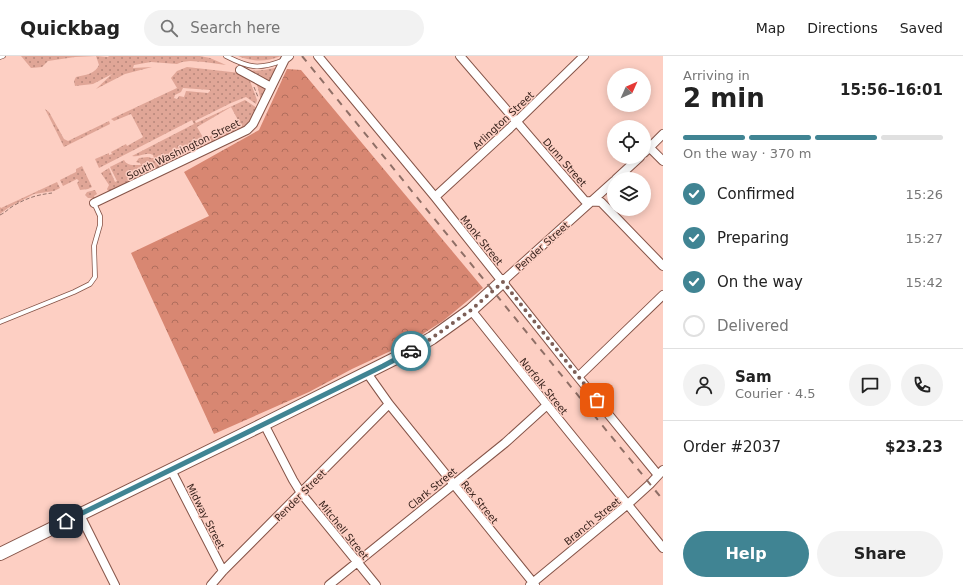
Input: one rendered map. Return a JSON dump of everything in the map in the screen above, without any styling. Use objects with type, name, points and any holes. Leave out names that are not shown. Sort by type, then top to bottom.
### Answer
[{"type":"street","name":"Monk Street","points":[[318,56],[435,197],[578,377],[661,472]]},
{"type":"street","name":"Dunn Street","points":[[460,56],[585,201],[601,202],[663,266]]},
{"type":"street","name":"Arlington Street","points":[[435,197],[510,128],[584,56]]},
{"type":"street","name":"South Washington Street","points":[[94,202],[247,130],[253,124],[287,58]]},
{"type":"street","points":[[240,70],[271,87]]},
{"type":"street","points":[[651,147],[663,134]]},
{"type":"street","points":[[651,154],[663,161]]},
{"type":"street","name":"Pender Street","points":[[624,172],[632,164]]},
{"type":"street","name":"Pender Street","points":[[0,554],[367,373],[432,338],[471,310],[607,187]]},
{"type":"street","points":[[578,377],[663,296]]},
{"type":"street","name":"Norfolk Street","points":[[471,310],[663,548]]},
{"type":"street","name":"Rex Street","points":[[367,373],[389,404],[533,584]]},
{"type":"street","name":"Pender Street","points":[[214,584],[223,571],[389,404]]},
{"type":"street","name":"Clark Street","points":[[329,585],[453,485],[522,428],[547,405]]},
{"type":"street","name":"Mitchell Street","points":[[264,424],[301,493],[376,585]]},
{"type":"street","name":"Midway Street","points":[[171,470],[223,571]]},
{"type":"street","name":"Branch Street","points":[[533,584],[628,504],[661,472]]},
{"type":"street","points":[[80,515],[115,585]]},
{"type":"lane","points":[[226,56],[239,63],[254,67],[269,66],[287,58]]},
{"type":"lane","points":[[0,322],[74,292],[93,281],[96,277],[94,246],[100,225],[100,216],[94,202]]},
{"type":"path","points":[[249,75],[258,97],[260,110]]},
{"type":"path","points":[[0,215],[23,200],[36,195],[52,193]]},
{"type":"shaded area","points":[[21,56],[96,56],[48,61],[42,67],[31,68]]},
{"type":"shaded area","points":[[96,56],[200,56],[210,58],[226,65],[190,61],[177,64],[151,62],[134,65],[133,68],[152,67],[125,74],[96,89],[112,74],[93,84],[75,86],[74,81],[76,77],[89,74],[97,68],[99,65]]},
{"type":"shaded area","points":[[238,56],[281,56],[260,60]]},
{"type":"shaded area","points":[[187,67],[240,73],[250,81],[257,100],[256,104],[246,97],[195,121],[196,123],[245,100],[257,108],[251,120],[245,126],[120,188],[108,191],[107,189],[109,185],[101,173],[109,168],[115,182],[117,181],[110,167],[124,160],[129,164],[141,165],[140,163],[136,162],[139,158],[154,158],[153,155],[148,154],[132,156],[194,124],[192,120],[99,168],[95,159],[109,153],[109,155],[112,154],[111,152],[126,144],[127,146],[143,137],[131,114],[114,121],[111,119],[177,88],[171,78],[177,71]],"holes":[[[183,88],[210,90],[210,91],[208,93],[186,91],[184,97],[179,96],[177,99],[174,98],[175,95],[181,92]],[[231,107],[239,122],[204,139],[197,127]]]},
{"type":"shaded area","points":[[275,68],[276,70],[270,82],[248,71],[264,70]]},
{"type":"shaded area","points":[[255,81],[268,88],[261,101],[258,88]]},
{"type":"shaded area","points":[[45,109],[49,112],[64,139],[68,141],[109,121],[110,124],[64,147]]},
{"type":"shaded area","points":[[82,166],[92,187],[80,190],[77,183],[79,181],[77,179],[63,186],[60,180],[76,172],[76,169]]},
{"type":"shaded area","points":[[57,182],[60,188],[54,191],[34,194],[0,214],[0,207],[1,208]]},
{"type":"shaded area","points":[[95,190],[97,194],[94,196],[95,198],[88,198],[85,195],[87,192]]},
{"type":"green space","points":[[287,69],[301,70],[483,288],[443,321],[410,342],[352,369],[309,392],[214,434],[131,253],[209,216],[184,172],[259,130]]},
{"type":"railway","points":[[302,56],[663,500]]},
{"type":"way so far","points":[[411,351],[471,310],[503,282],[597,400]]},
{"type":"route","points":[[66,521],[411,351]]}]
